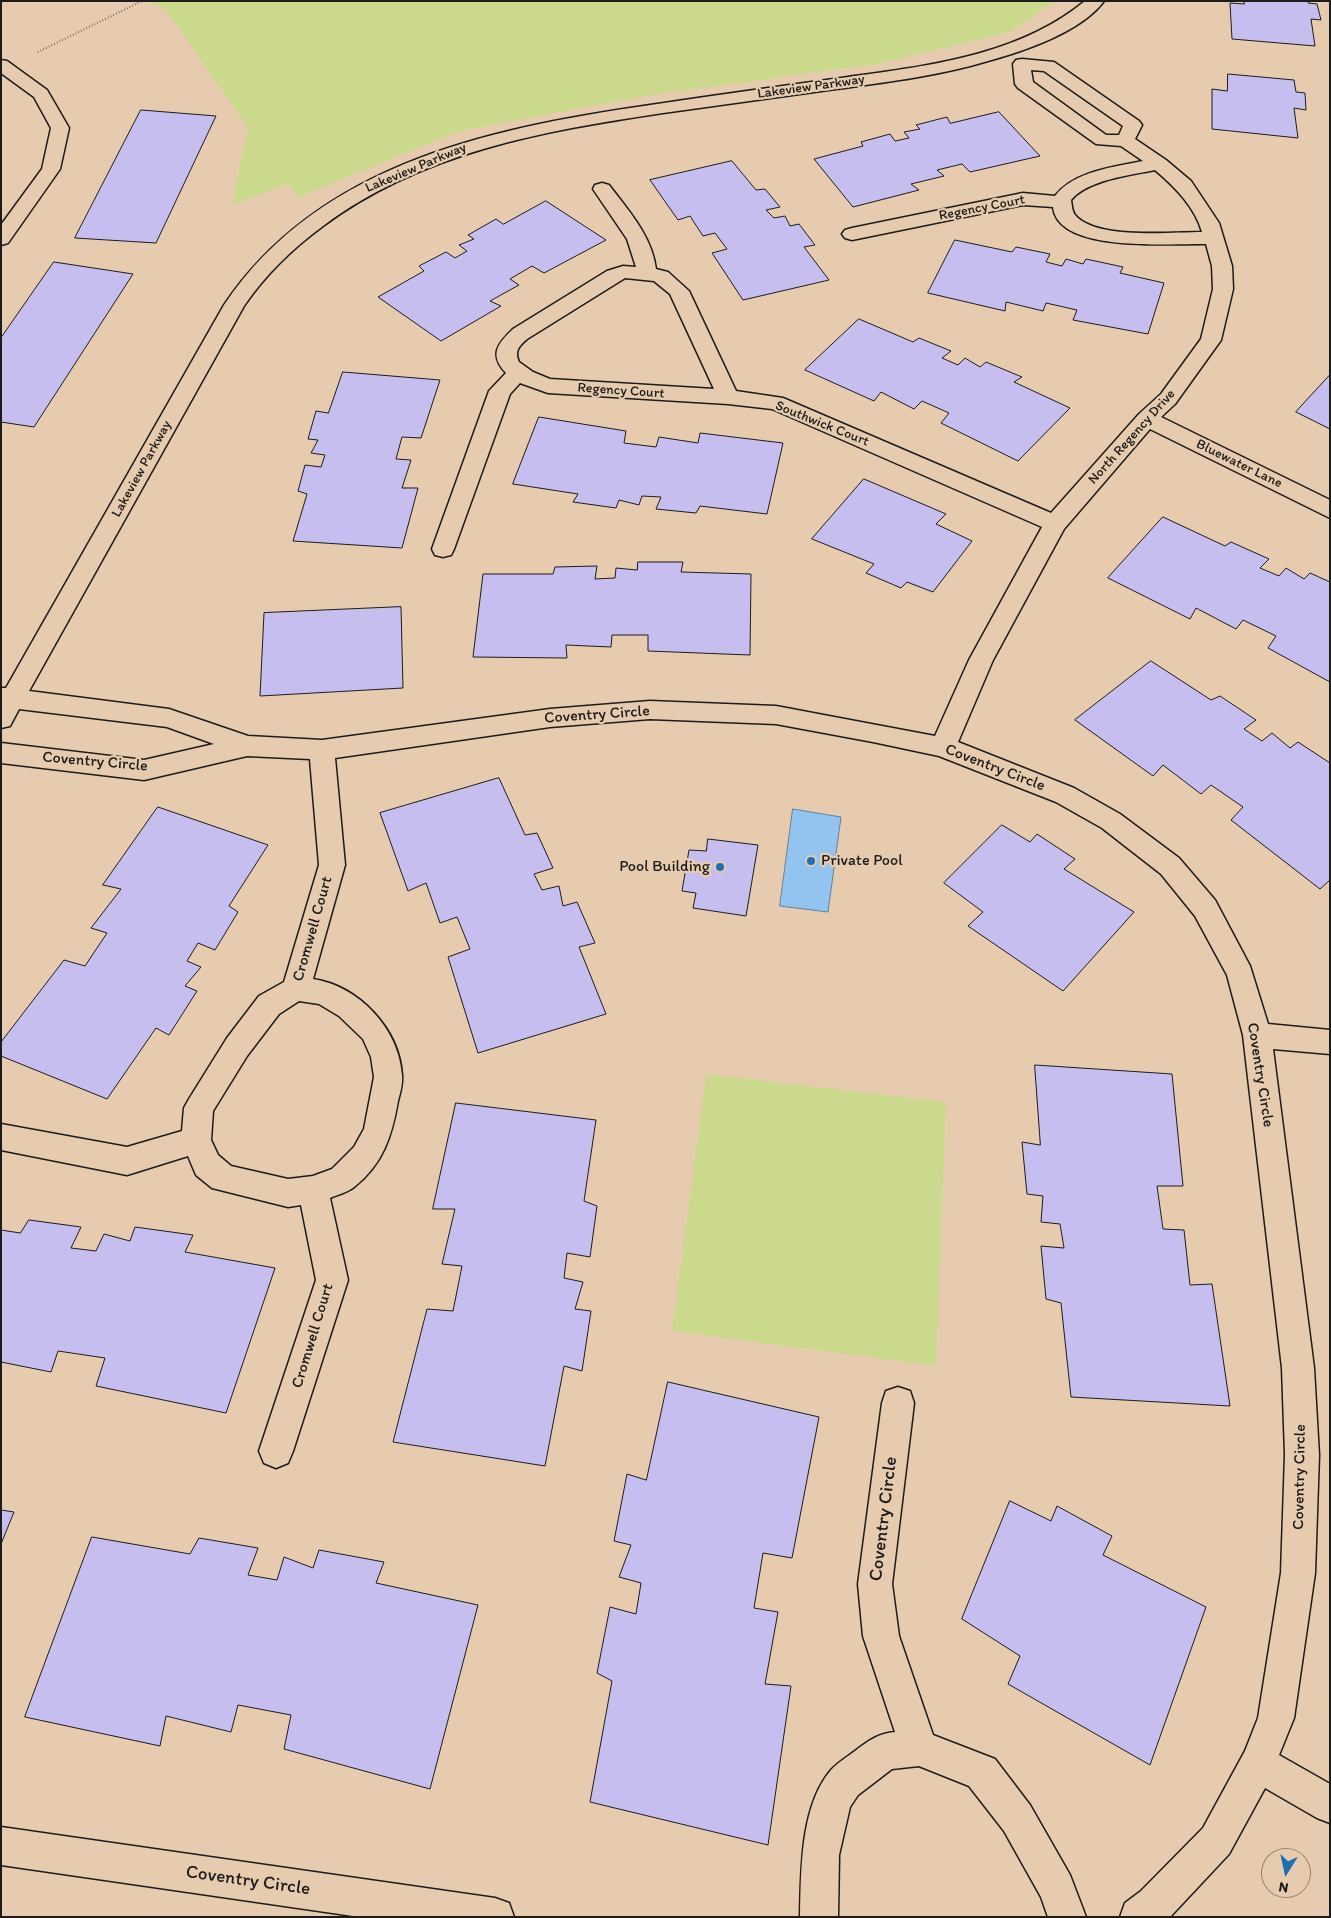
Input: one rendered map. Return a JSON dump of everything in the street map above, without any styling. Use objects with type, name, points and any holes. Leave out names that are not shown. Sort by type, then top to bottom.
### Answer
[{"type":"street","name":"Lakeview Parkway","points":[[5,705],[241,294],[272,258],[316,220],[362,191],[406,169],[476,143],[528,130],[592,119],[924,72],[1000,52],[1035,38],[1072,19],[1096,1]]},
{"type":"street","points":[[1000,52],[1022,64],[1048,66],[1133,124],[1125,141]]},
{"type":"street","name":"North Regency Drive","points":[[943,746],[981,660],[1055,524],[1147,419],[1168,399],[1211,340],[1223,289],[1222,266],[1215,238],[1209,223],[1184,185],[1159,164],[1125,141],[1102,140],[1024,84],[1022,64]]},
{"type":"street","points":[[1,65],[41,94],[60,128],[51,169],[1,239]]},
{"type":"street","points":[[1159,164],[1085,180],[1069,189],[1062,202],[1061,209],[1068,220],[1077,227],[1112,236],[1215,238]]},
{"type":"street","points":[[602,188],[638,239],[647,258],[647,272]]},
{"type":"street","name":"Regency Court","points":[[852,234],[1023,199],[1062,202]]},
{"type":"street","points":[[443,549],[500,392],[518,373],[508,363],[506,353],[509,344],[520,334],[614,275],[623,272],[647,272],[661,276],[679,291],[728,397]]},
{"type":"street","name":"Regency Court","points":[[518,373],[527,380],[548,386],[728,397]]},
{"type":"street","name":"Southwick Court","points":[[728,397],[776,403],[1055,524]]},
{"type":"street","name":"Bluewater Lane","points":[[1147,419],[1330,510]]},
{"type":"street","name":"Coventry Circle","points":[[5,705],[169,718],[247,746]]},
{"type":"street","name":"Coventry Circle","points":[[1,753],[144,770],[247,746],[322,750],[550,718],[650,710],[776,715],[943,746],[1065,795],[1111,821],[1170,866],[1205,908],[1240,974],[1257,1035],[1298,1368],[1302,1455],[1298,1573],[1276,1718],[1258,1763],[1216,1841],[1155,1905],[1139,1917]]},
{"type":"street","name":"Cromwell Court","points":[[296,989],[332,865],[322,750]]},
{"type":"street","name":"Cromwell Court","points":[[296,989],[324,993],[349,1007],[373,1031],[385,1057],[388,1077],[378,1131],[365,1156],[342,1179],[313,1190],[288,1193],[223,1178],[207,1164],[196,1140],[199,1108],[236,1047],[269,1005],[296,989]]},
{"type":"street","points":[[1257,1035],[1330,1042]]},
{"type":"street","points":[[1,1137],[127,1161],[196,1140]]},
{"type":"street","name":"Cromwell Court","points":[[276,1450],[332,1280],[313,1190]]},
{"type":"street","name":"Coventry Circle","points":[[898,1403],[874,1584],[881,1636],[919,1748]]},
{"type":"street","points":[[819,1917],[820,1854],[834,1799],[845,1782],[885,1751],[919,1748],[982,1772],[1017,1818],[1057,1888],[1067,1917]]},
{"type":"street","points":[[1258,1763],[1330,1806]]},
{"type":"street","name":"Coventry Circle","points":[[1,1846],[494,1917]]},
{"type":"path","points":[[37,52],[142,1]]},
{"type":"green space","points":[[147,1],[1055,1],[1010,32],[877,64],[652,95],[460,131],[298,197],[288,184],[232,204],[248,128],[167,11]]},
{"type":"green space","points":[[706,1074],[946,1102],[936,1366],[672,1331]]},
{"type":"water","name":"Private Pool","points":[[793,809],[841,817],[828,912],[780,906]]},
{"type":"building","points":[[1244,1],[1309,1],[1308,3],[1317,4],[1321,20],[1311,19],[1315,46],[1232,39],[1230,3],[1244,4]]},
{"type":"building","points":[[1228,74],[1294,80],[1296,92],[1305,93],[1306,110],[1294,108],[1298,138],[1212,129],[1212,89],[1227,91]]},
{"type":"building","points":[[141,110],[216,116],[156,243],[75,238]]},
{"type":"building","points":[[999,112],[1040,156],[970,172],[962,164],[937,170],[944,176],[911,184],[919,190],[853,207],[814,159],[863,146],[861,142],[890,134],[895,141],[909,138],[904,132],[920,129],[916,125],[947,117],[950,123]]},
{"type":"building","points":[[732,161],[756,190],[765,189],[780,207],[766,210],[774,218],[785,216],[790,226],[799,224],[815,245],[804,247],[829,280],[743,300],[712,253],[727,249],[715,233],[703,236],[690,216],[678,220],[650,180]]},
{"type":"building","points":[[546,201],[606,240],[544,273],[532,266],[510,279],[519,285],[490,301],[501,306],[441,341],[378,297],[424,271],[419,266],[446,252],[455,258],[467,251],[459,245],[474,239],[468,235],[496,219],[503,224]]},
{"type":"building","points":[[955,240],[1012,252],[1016,247],[1050,254],[1046,262],[1062,266],[1066,259],[1083,264],[1086,259],[1123,267],[1120,273],[1164,283],[1148,334],[1073,320],[1077,310],[1046,303],[1043,311],[1006,302],[1005,311],[928,293]]},
{"type":"building","points":[[54,262],[133,274],[34,427],[1,422],[1,338]]},
{"type":"building","points":[[859,319],[913,342],[919,338],[951,351],[942,358],[958,365],[965,358],[980,367],[986,362],[1022,377],[1014,382],[1070,408],[1018,461],[941,423],[949,413],[922,401],[914,409],[881,392],[874,401],[805,370]]},
{"type":"building","points":[[343,372],[440,380],[421,438],[402,437],[396,459],[411,460],[402,488],[418,488],[402,548],[293,541],[307,494],[298,491],[305,465],[321,467],[325,455],[311,453],[318,440],[308,439],[316,411],[328,413]]},
{"type":"building","points":[[1330,375],[1330,429],[1296,412]]},
{"type":"building","points":[[539,417],[626,431],[624,443],[656,447],[659,437],[698,443],[700,433],[783,443],[767,514],[700,506],[696,513],[656,509],[661,497],[642,496],[639,505],[619,500],[616,508],[573,502],[578,494],[513,484]]},
{"type":"building","points":[[864,479],[946,514],[936,524],[972,541],[933,592],[907,582],[901,588],[866,573],[874,564],[812,539]]},
{"type":"building","points":[[1163,517],[1225,546],[1231,542],[1269,559],[1260,568],[1279,576],[1286,568],[1304,579],[1310,573],[1330,582],[1330,682],[1268,648],[1276,636],[1243,620],[1236,629],[1196,608],[1190,619],[1108,578]]},
{"type":"building","points":[[638,562],[683,562],[681,572],[751,574],[750,655],[648,651],[648,635],[612,635],[611,647],[566,645],[567,658],[473,657],[483,574],[553,574],[555,567],[597,566],[595,579],[615,578],[616,568],[637,570]]},
{"type":"building","points":[[401,607],[403,688],[260,696],[264,613]]},
{"type":"building","points":[[1151,661],[1211,700],[1220,696],[1256,720],[1244,729],[1262,741],[1272,733],[1290,748],[1298,742],[1330,763],[1330,880],[1320,889],[1231,820],[1243,807],[1211,785],[1201,794],[1163,765],[1153,776],[1075,720]]},
{"type":"building","points":[[499,778],[525,835],[537,833],[553,868],[534,874],[542,890],[559,886],[563,906],[577,902],[595,943],[579,947],[606,1014],[478,1053],[448,957],[470,949],[457,917],[440,923],[426,883],[408,891],[380,813]]},
{"type":"building","points":[[158,807],[268,845],[229,906],[238,912],[215,950],[198,943],[187,961],[201,967],[185,986],[197,991],[169,1035],[156,1028],[107,1099],[1,1056],[1,1042],[64,960],[85,966],[107,933],[91,928],[121,889],[103,885]]},
{"type":"building","points":[[1002,825],[1030,842],[1037,834],[1075,859],[1064,869],[1134,912],[1063,991],[968,926],[983,912],[944,883]]},
{"type":"building","name":"Pool Building","points":[[708,839],[758,845],[746,916],[693,908],[696,893],[682,891],[689,850],[706,851]]},
{"type":"building","points":[[1035,1065],[1172,1074],[1183,1186],[1157,1186],[1163,1229],[1184,1230],[1190,1285],[1212,1284],[1230,1406],[1071,1397],[1061,1303],[1046,1299],[1041,1246],[1064,1248],[1060,1224],[1041,1222],[1043,1196],[1027,1194],[1022,1142],[1040,1145]]},
{"type":"building","points":[[456,1103],[596,1120],[584,1201],[597,1206],[590,1257],[567,1253],[564,1278],[583,1282],[575,1309],[591,1311],[582,1371],[564,1366],[545,1466],[393,1442],[427,1309],[453,1311],[462,1266],[442,1264],[455,1209],[433,1209]]},
{"type":"building","points":[[29,1220],[81,1227],[71,1248],[96,1251],[104,1234],[130,1241],[135,1227],[193,1235],[185,1252],[275,1268],[226,1413],[96,1386],[105,1358],[58,1351],[51,1372],[1,1362],[1,1230],[20,1233]]},
{"type":"building","points":[[668,1382],[819,1417],[792,1558],[763,1553],[754,1608],[778,1612],[765,1684],[791,1686],[768,1845],[590,1802],[612,1681],[597,1673],[610,1607],[636,1614],[641,1583],[619,1577],[631,1545],[614,1541],[627,1474],[646,1480]]},
{"type":"building","points":[[1010,1501],[1051,1521],[1057,1506],[1112,1536],[1103,1555],[1206,1607],[1150,1765],[1008,1684],[1020,1656],[962,1619]]},
{"type":"building","points":[[1,1510],[14,1512],[1,1544]]},
{"type":"building","points":[[92,1537],[190,1554],[199,1538],[258,1548],[248,1575],[277,1580],[284,1557],[313,1568],[319,1550],[384,1562],[376,1583],[478,1605],[430,1789],[284,1749],[291,1715],[238,1705],[231,1732],[166,1716],[160,1746],[25,1717]]},
{"type":"place","name":"Private Pool","points":[[811,861]]},
{"type":"place","name":"Pool Building","points":[[720,867]]}]
